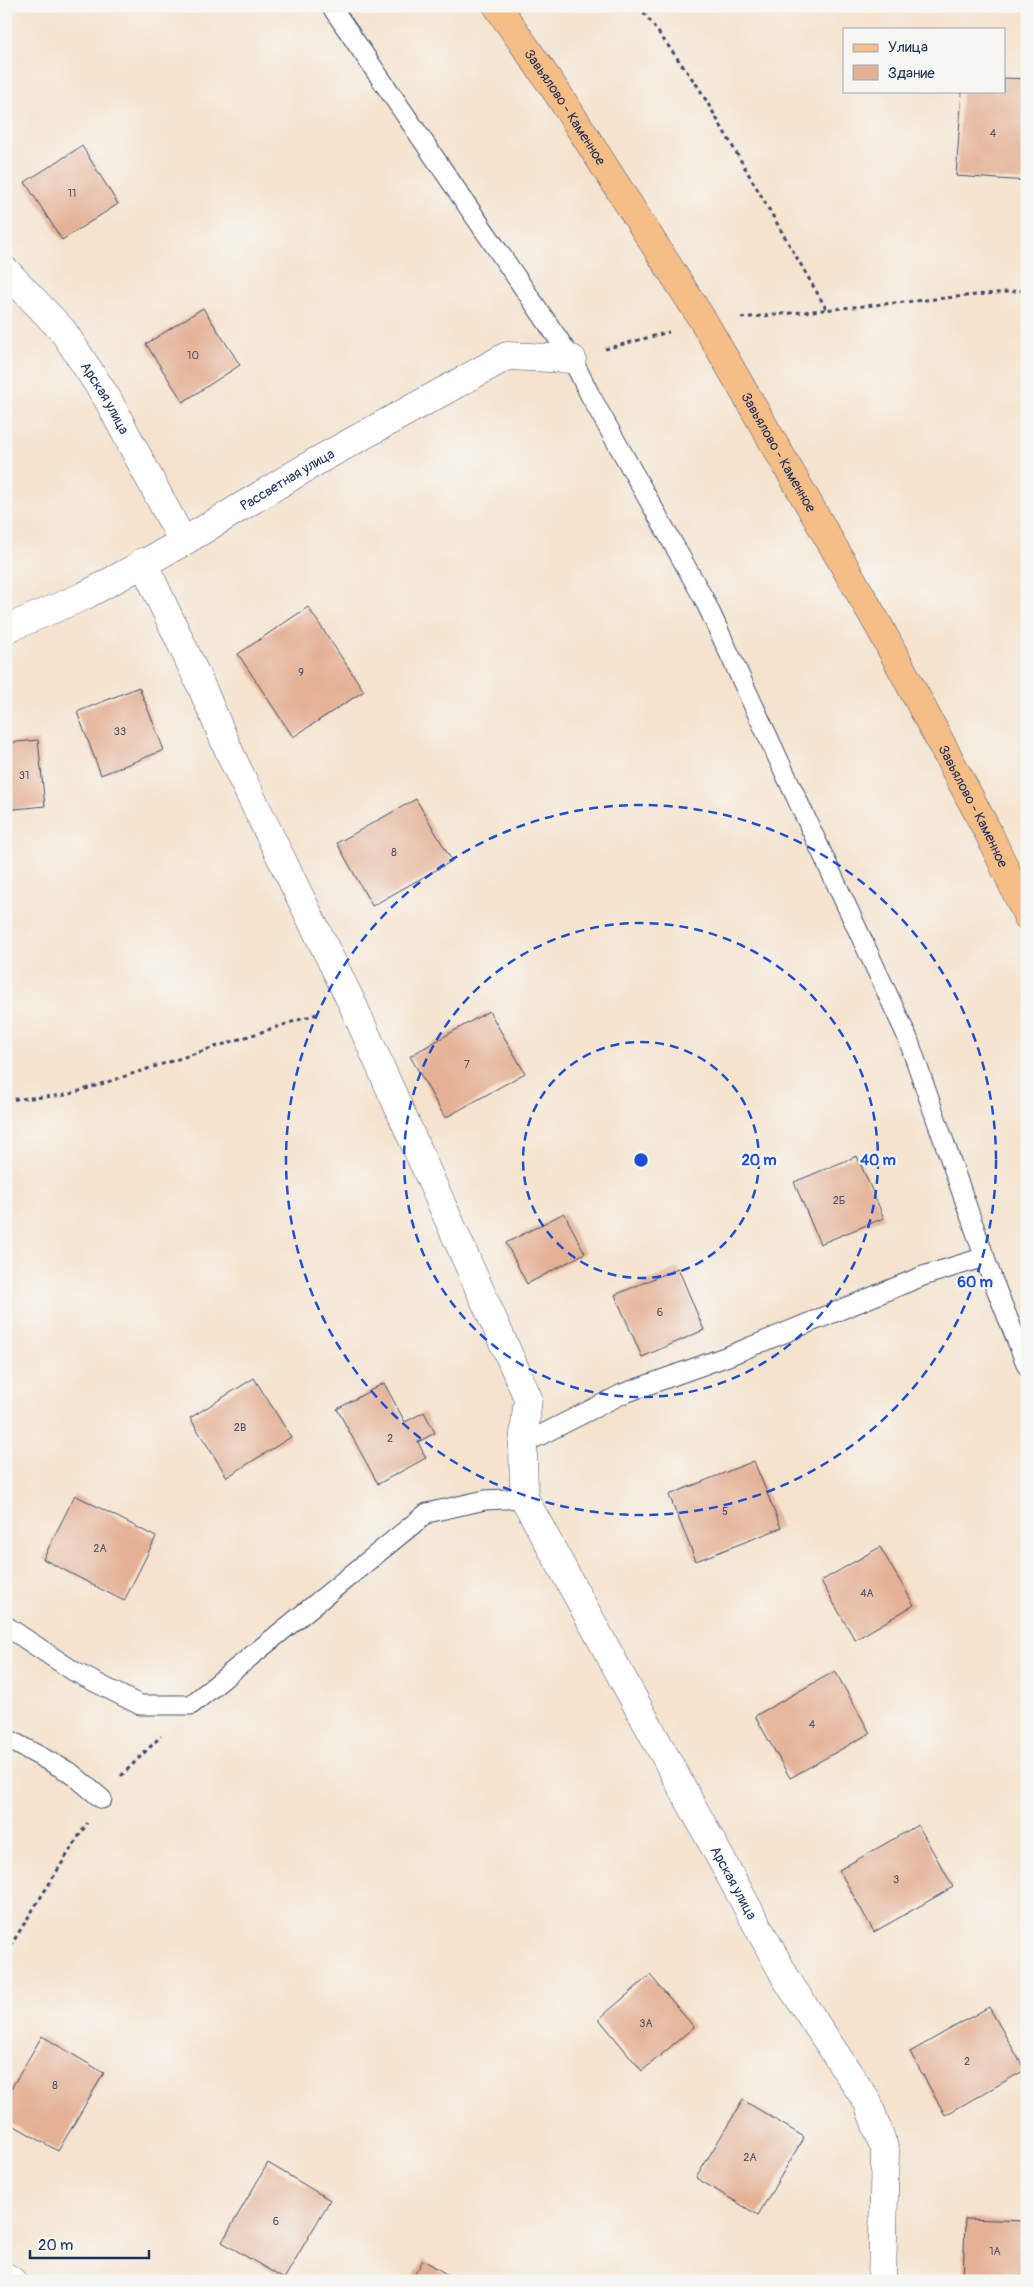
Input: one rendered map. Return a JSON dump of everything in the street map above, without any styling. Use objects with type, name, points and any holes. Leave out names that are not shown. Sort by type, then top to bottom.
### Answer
[{"type":"main road","name":"Завьялово - Каменное","points":[[497,6],[558,94],[704,322],[880,628],[989,834],[1027,916]]},
{"type":"street","name":"Арская улица","points":[[6,271],[63,331],[102,391],[183,542]]},
{"type":"street","name":"Рассветная улица","points":[[6,629],[84,596],[143,562],[183,542],[317,460],[507,356],[572,359]]},
{"type":"street","points":[[143,562],[202,688],[232,758],[352,1003],[528,1398],[523,1444],[524,1498]]},
{"type":"street","name":"Арская улица","points":[[524,1498],[787,1980],[868,2103],[885,2150],[882,2281]]},
{"type":"street","points":[[6,2277],[12,2281]]},
{"type":"lane","points":[[331,6],[572,359],[598,411],[704,598],[907,1036],[985,1257],[1027,1366]]},
{"type":"lane","points":[[523,1444],[622,1394],[728,1356],[923,1276],[985,1257]]},
{"type":"lane","points":[[6,1626],[75,1672],[140,1705],[191,1706],[427,1513],[485,1500],[524,1498]]},
{"type":"lane","points":[[6,1738],[71,1773],[102,1799]]},
{"type":"path","points":[[639,6],[698,88],[827,310]]},
{"type":"path","points":[[572,359],[704,322],[1027,290]]},
{"type":"path","points":[[6,1100],[67,1095],[352,1003]]},
{"type":"building","points":[[1006,78],[1027,79],[1027,181],[956,176],[962,92],[1006,92]]},
{"type":"building","points":[[82,146],[118,204],[62,240],[25,182]]},
{"type":"building","points":[[203,308],[240,365],[183,402],[146,344]]},
{"type":"building","points":[[308,607],[364,691],[293,737],[238,654]]},
{"type":"building","points":[[139,687],[164,750],[101,775],[77,712]]},
{"type":"building","points":[[38,740],[45,806],[6,810],[6,743]]},
{"type":"building","points":[[416,799],[452,861],[372,906],[337,843]]},
{"type":"building","points":[[489,1011],[525,1073],[445,1118],[410,1056]]},
{"type":"building","points":[[857,1156],[884,1218],[820,1244],[794,1182]]},
{"type":"building","points":[[564,1213],[585,1253],[527,1284],[506,1243]]},
{"type":"building","points":[[678,1268],[704,1330],[642,1357],[615,1295]]},
{"type":"building","points":[[254,1378],[291,1437],[227,1477],[190,1418]]},
{"type":"building","points":[[384,1383],[405,1422],[424,1412],[435,1433],[418,1442],[426,1458],[378,1484],[337,1409]]},
{"type":"building","points":[[754,1461],[781,1528],[696,1561],[669,1495]]},
{"type":"building","points":[[75,1495],[156,1537],[124,1601],[43,1559]]},
{"type":"building","points":[[880,1547],[914,1605],[855,1640],[821,1581]]},
{"type":"building","points":[[835,1671],[870,1733],[790,1778],[755,1716]]},
{"type":"building","points":[[918,1825],[953,1887],[874,1932],[839,1870]]},
{"type":"building","points":[[650,1975],[694,2027],[642,2071],[599,2019]]},
{"type":"building","points":[[989,2007],[1025,2070],[945,2115],[910,2052]]},
{"type":"building","points":[[42,2036],[104,2073],[58,2151],[6,2121],[6,2097]]},
{"type":"building","points":[[743,2100],[804,2137],[758,2215],[696,2178]]},
{"type":"building","points":[[268,2163],[330,2200],[284,2279],[222,2242]]},
{"type":"building","points":[[965,2219],[1027,2221],[1027,2281],[963,2281]]},
{"type":"building","points":[[423,2260],[458,2281],[411,2281]]}]
